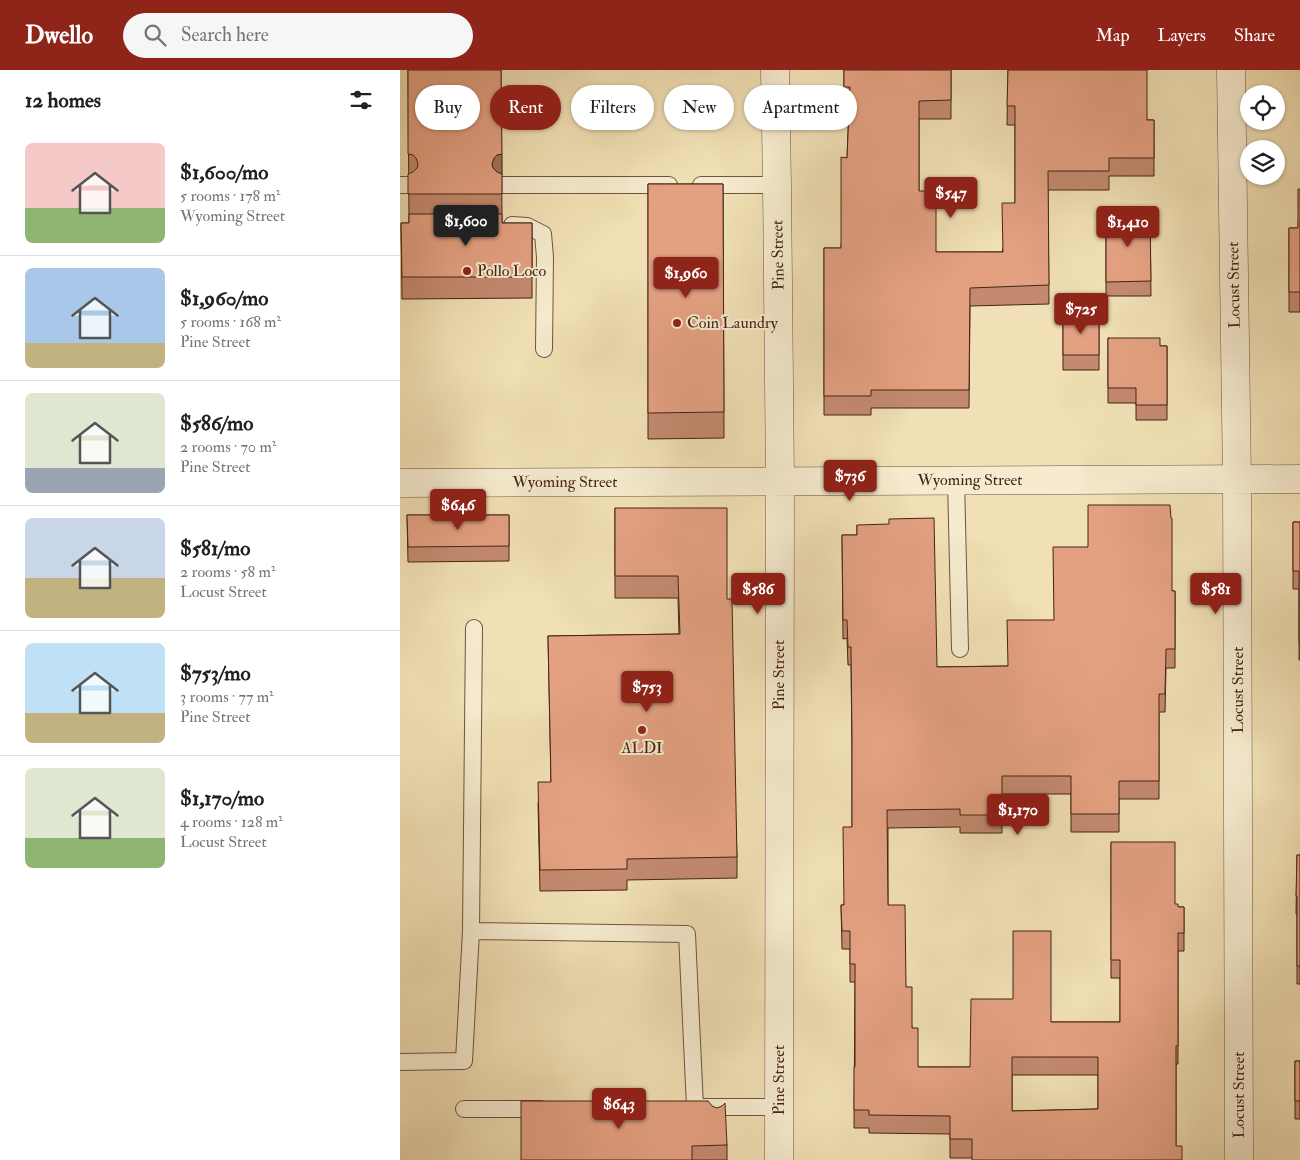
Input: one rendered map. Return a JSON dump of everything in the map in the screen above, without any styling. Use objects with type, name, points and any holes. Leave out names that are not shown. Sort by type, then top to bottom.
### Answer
[{"type":"street","name":"Pine Street","points":[[775,70],[780,481],[779,1160]]},
{"type":"street","name":"Locust Street","points":[[1231,70],[1237,479],[1239,1160]]},
{"type":"street","name":"Wyoming Street","points":[[400,483],[1300,479]]},
{"type":"lane","points":[[502,185],[777,185]]},
{"type":"lane","points":[[498,225],[527,226],[543,234],[545,257],[544,349]]},
{"type":"lane","points":[[956,480],[960,649]]},
{"type":"lane","points":[[400,1062],[464,1061],[471,931],[474,628]]},
{"type":"lane","points":[[471,931],[687,934],[695,1108]]},
{"type":"lane","points":[[676,1108],[778,1107]]},
{"type":"lane","points":[[464,1109],[560,1108]]},
{"type":"lane","points":[[717,1108],[717,1124]]},
{"type":"building","points":[[408,70],[501,70],[501,85],[490,85],[490,130],[502,130],[502,154],[494,158],[492,164],[497,172],[502,174],[502,194],[408,194],[408,174],[417,168],[418,164],[413,155],[408,154]]},
{"type":"building","points":[[844,70],[951,70],[951,100],[919,101],[919,191],[936,191],[936,252],[1003,252],[1002,203],[1015,203],[1015,106],[1007,106],[1008,70],[1147,70],[1147,120],[1154,120],[1154,158],[1109,158],[1109,171],[1048,171],[1049,285],[970,288],[969,390],[871,390],[871,396],[824,396],[824,248],[841,248],[841,157],[847,158],[848,130],[857,130],[857,85],[844,85]]},
{"type":"building","points":[[648,184],[723,184],[724,412],[648,413]]},
{"type":"building","points":[[1298,189],[1300,189],[1300,292],[1289,292],[1289,228],[1298,228]]},
{"type":"building","points":[[409,214],[502,214],[502,223],[532,223],[532,277],[402,277],[401,223],[409,223]]},
{"type":"building","points":[[1106,215],[1150,215],[1151,281],[1106,282]]},
{"type":"building","points":[[1063,315],[1099,315],[1099,355],[1063,355]]},
{"type":"building","points":[[1108,338],[1160,338],[1160,346],[1167,346],[1167,405],[1136,405],[1136,388],[1108,388]]},
{"type":"building","points":[[1088,505],[1170,505],[1172,518],[1172,591],[1175,591],[1175,649],[1166,649],[1165,694],[1159,694],[1159,781],[1119,781],[1119,814],[1071,814],[1071,776],[1002,776],[1002,815],[960,815],[960,809],[887,810],[888,905],[905,905],[906,987],[912,987],[912,1028],[918,1028],[918,1067],[970,1067],[971,999],[1013,999],[1013,931],[1051,931],[1051,1022],[1120,1022],[1120,960],[1111,960],[1111,842],[1175,842],[1175,904],[1178,904],[1178,907],[1184,907],[1184,933],[1178,933],[1178,1046],[1176,1046],[1176,1146],[1182,1146],[1182,1160],[972,1160],[972,1139],[950,1139],[950,1116],[869,1115],[869,1110],[854,1110],[855,964],[850,964],[850,931],[842,931],[841,905],[844,905],[843,827],[852,827],[851,647],[848,647],[847,620],[843,620],[842,535],[857,535],[857,525],[889,524],[889,519],[934,518],[937,667],[1008,666],[1007,620],[1054,620],[1053,547],[1088,547]],"holes":[[[1012,1057],[1098,1057],[1098,1109],[1012,1111]]]},
{"type":"building","name":"ALDI","points":[[615,508],[727,508],[727,599],[732,599],[737,857],[627,859],[627,869],[540,870],[538,782],[551,782],[548,636],[680,634],[678,576],[615,576]]},
{"type":"building","points":[[407,515],[509,515],[509,546],[408,547]]},
{"type":"building","points":[[1293,522],[1300,522],[1300,642],[1299,571],[1293,571]]},
{"type":"building","points":[[1297,855],[1300,855],[1300,966],[1297,966]]},
{"type":"building","points":[[1295,1061],[1300,1061],[1300,1101],[1295,1101]]},
{"type":"building","points":[[521,1101],[708,1101],[717,1108],[725,1103],[727,1145],[692,1146],[692,1160],[521,1160]]},
{"type":"place","name":"Pollo Loco","points":[[467,271]]},
{"type":"place","name":"Coin Laundry","points":[[677,323]]},
{"type":"place","name":"ALDI","points":[[642,730]]}]
